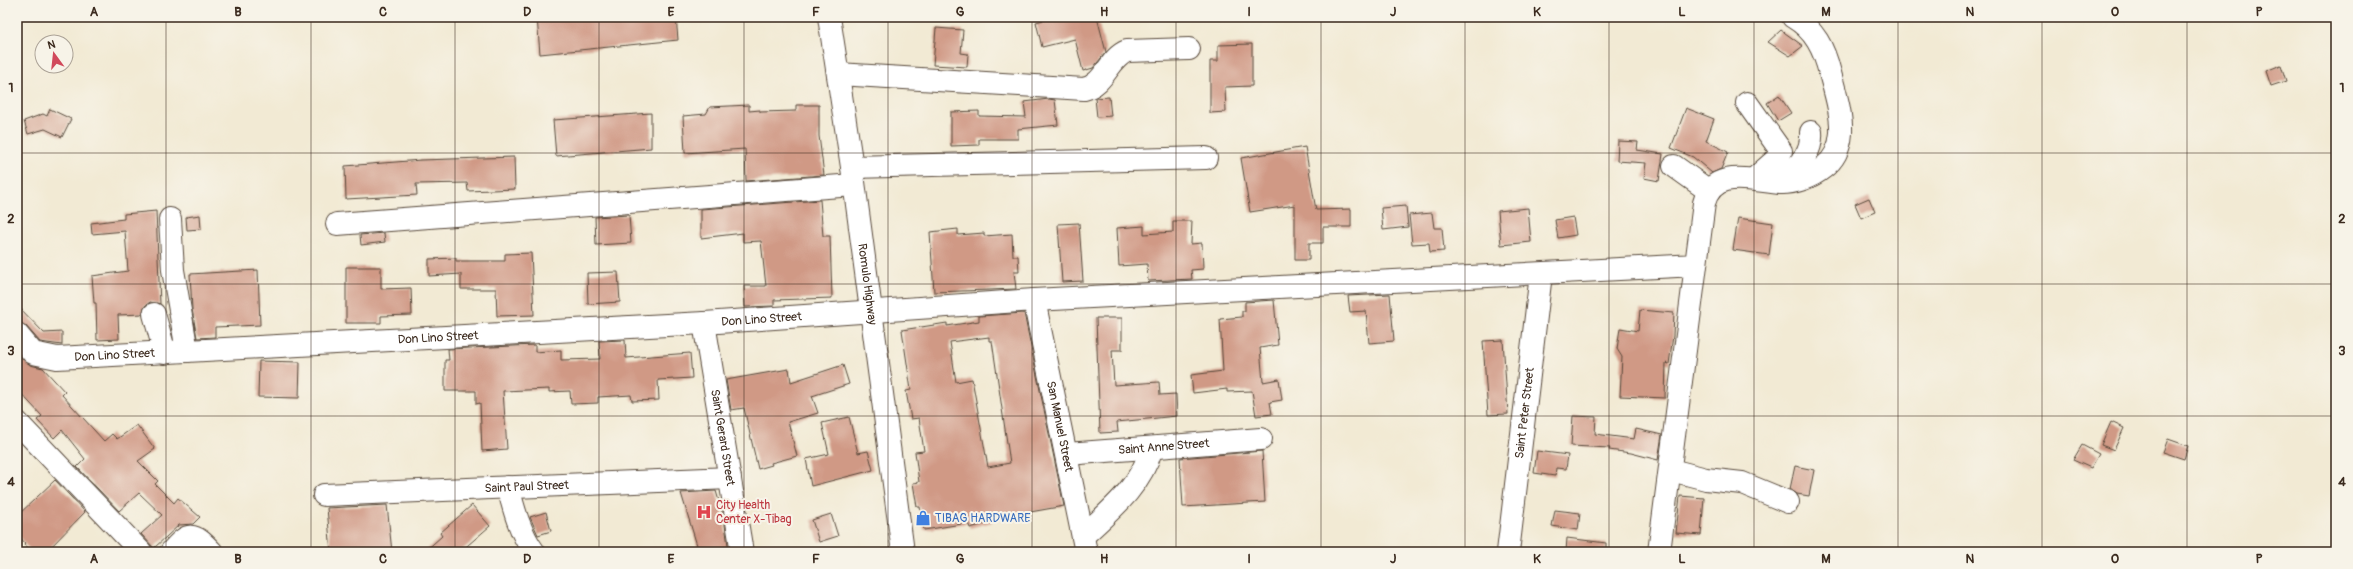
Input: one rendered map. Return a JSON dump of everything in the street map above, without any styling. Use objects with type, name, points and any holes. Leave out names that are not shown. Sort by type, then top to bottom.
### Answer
[{"type":"main road","name":"Romulo Highway","points":[[829,17],[853,176],[869,310],[903,552]]},
{"type":"main road","points":[[1659,552],[1671,470],[1704,203],[1709,191],[1724,180],[1735,178],[1781,183],[1800,180],[1818,172],[1834,156],[1841,134],[1834,91],[1823,49],[1811,31],[1793,17]]},
{"type":"main road","points":[[838,74],[1084,89],[1096,83],[1113,66],[1118,56],[1127,51],[1189,50]]},
{"type":"main road","points":[[1747,103],[1781,151],[1779,157],[1754,179]]},
{"type":"main road","points":[[1781,183],[1809,151],[1812,143],[1811,132]]},
{"type":"main road","points":[[337,224],[853,176],[1206,158]]},
{"type":"main road","points":[[1674,166],[1709,191]]},
{"type":"main road","points":[[170,219],[176,352]]},
{"type":"main road","name":"Don Lino Street","points":[[17,334],[33,353],[57,358],[704,323],[869,310],[1034,300],[1696,265]]},
{"type":"main road","name":"Saint Peter Street","points":[[1508,552],[1541,274]]},
{"type":"main road","name":"San Manuel Street","points":[[1034,300],[1067,454],[1084,544]]},
{"type":"main road","points":[[154,314],[176,352]]},
{"type":"main road","name":"Saint Gerard Street","points":[[704,323],[742,552]]},
{"type":"main road","points":[[17,422],[141,552]]},
{"type":"main road","name":"Saint Anne Street","points":[[1067,454],[1261,439]]},
{"type":"main road","points":[[1084,544],[1142,474],[1152,448]]},
{"type":"main road","points":[[1671,470],[1706,479],[1742,483],[1788,502]]},
{"type":"main road","name":"Saint Paul Street","points":[[324,495],[730,478]]},
{"type":"main road","points":[[508,487],[516,515],[526,539],[534,552]]},
{"type":"main road","points":[[171,552],[183,538],[190,536],[200,539],[212,552]]},
{"type":"building","points":[[537,17],[676,17],[678,40],[540,54]]},
{"type":"building","points":[[1055,17],[1097,17],[1106,52],[1093,68],[1083,71],[1075,39],[1042,47],[1036,22]]},
{"type":"building","points":[[936,28],[963,30],[961,53],[968,54],[967,67],[933,65]]},
{"type":"building","points":[[1781,30],[1803,46],[1790,56],[1768,42]]},
{"type":"building","points":[[1252,44],[1252,86],[1225,87],[1226,112],[1210,113],[1210,61],[1218,61],[1218,45]]},
{"type":"building","points":[[2281,65],[2286,81],[2271,86],[2266,71]]},
{"type":"building","points":[[1779,95],[1791,113],[1778,121],[1767,103]]},
{"type":"building","points":[[1109,97],[1111,116],[1097,117],[1095,98]]},
{"type":"building","points":[[1049,99],[1055,100],[1058,125],[1018,129],[1018,139],[979,139],[979,145],[951,146],[951,112],[979,111],[979,116],[1026,117],[1024,102]]},
{"type":"building","points":[[749,105],[749,111],[760,110],[760,112],[796,111],[796,105],[819,105],[819,136],[824,175],[746,181],[745,149],[685,153],[683,116],[706,114],[710,107]]},
{"type":"building","points":[[1686,108],[1714,119],[1706,141],[1728,152],[1721,169],[1712,173],[1693,157],[1671,148]]},
{"type":"building","points":[[50,109],[71,119],[62,137],[45,129],[28,134],[24,121],[43,114],[47,116]]},
{"type":"building","points":[[651,113],[651,148],[556,156],[553,120]]},
{"type":"building","points":[[1618,141],[1638,142],[1637,150],[1663,154],[1659,181],[1644,178],[1646,163],[1617,161]]},
{"type":"building","points":[[1305,147],[1316,210],[1351,209],[1351,227],[1323,227],[1323,243],[1309,243],[1309,260],[1295,260],[1295,205],[1250,212],[1241,158]]},
{"type":"building","points":[[514,157],[515,189],[468,191],[467,183],[416,184],[417,195],[346,199],[345,166],[421,160]]},
{"type":"building","points":[[1869,198],[1875,212],[1861,218],[1855,204]]},
{"type":"building","points":[[820,200],[823,236],[830,236],[832,298],[774,300],[774,306],[745,307],[744,286],[766,286],[761,241],[743,242],[743,233],[701,238],[701,209]]},
{"type":"building","points":[[1406,206],[1408,227],[1383,230],[1381,208]]},
{"type":"building","points":[[1528,208],[1531,242],[1501,245],[1498,211]]},
{"type":"building","points":[[156,211],[160,304],[150,302],[145,306],[142,314],[118,315],[119,339],[97,340],[96,303],[94,303],[92,276],[128,271],[125,231],[92,234],[91,223],[124,219],[124,214]]},
{"type":"building","points":[[1432,213],[1434,228],[1442,228],[1444,251],[1430,252],[1429,243],[1412,244],[1409,215]]},
{"type":"building","points":[[200,215],[201,229],[187,230],[186,217]]},
{"type":"building","points":[[629,215],[631,243],[596,245],[595,217]]},
{"type":"building","points":[[1573,217],[1576,235],[1558,238],[1555,220]]},
{"type":"building","points":[[1738,218],[1773,223],[1769,255],[1733,250]]},
{"type":"building","points":[[1173,221],[1192,221],[1191,244],[1202,243],[1203,269],[1191,270],[1192,279],[1148,281],[1147,264],[1119,266],[1117,228],[1144,226],[1144,234],[1173,232]]},
{"type":"building","points":[[1079,223],[1083,281],[1062,282],[1058,224]]},
{"type":"building","points":[[958,229],[958,235],[984,233],[984,236],[1012,234],[1013,256],[1018,256],[1019,272],[1014,272],[1016,289],[934,292],[930,232]]},
{"type":"building","points":[[384,233],[385,242],[361,245],[360,235]]},
{"type":"building","points":[[531,253],[534,315],[497,316],[496,289],[461,289],[461,274],[429,276],[429,259],[456,258],[456,261],[505,261],[505,254]]},
{"type":"building","points":[[346,267],[381,267],[381,289],[411,288],[412,315],[381,316],[381,323],[346,323]]},
{"type":"building","points":[[258,270],[260,325],[215,327],[215,337],[197,338],[192,309],[190,274]]},
{"type":"building","points":[[618,272],[620,302],[588,304],[587,273]]},
{"type":"building","points":[[1390,294],[1394,341],[1369,343],[1366,311],[1350,312],[1348,296]]},
{"type":"building","points":[[1274,300],[1278,345],[1260,348],[1263,382],[1279,379],[1282,400],[1270,402],[1272,414],[1256,416],[1252,391],[1227,392],[1227,389],[1193,393],[1191,375],[1223,371],[1220,319],[1242,317],[1242,311],[1245,311],[1245,302]]},
{"type":"building","points":[[17,305],[44,333],[62,332],[62,345],[40,342],[26,326],[17,322]]},
{"type":"building","points":[[1640,310],[1674,313],[1673,336],[1669,364],[1666,363],[1665,398],[1620,396],[1622,357],[1617,349],[1620,328],[1638,331]]},
{"type":"building","points":[[1024,313],[1064,506],[991,519],[992,522],[970,528],[968,523],[924,530],[920,507],[917,507],[913,483],[919,482],[915,452],[924,451],[919,418],[911,419],[906,391],[911,390],[902,330],[947,323],[947,326],[979,321],[979,316]],"holes":[[[989,337],[989,341],[992,341],[1010,463],[988,467],[972,379],[956,382],[950,342]]]},
{"type":"building","points":[[1096,318],[1122,318],[1122,350],[1112,350],[1114,385],[1159,382],[1160,395],[1176,394],[1177,416],[1117,422],[1118,432],[1100,433]]},
{"type":"building","points":[[625,340],[626,358],[690,353],[692,378],[658,380],[659,400],[632,401],[631,395],[598,397],[598,403],[571,404],[570,391],[549,392],[549,389],[503,391],[507,449],[482,451],[480,403],[476,404],[476,391],[445,391],[445,360],[449,360],[448,349],[535,345],[535,352],[561,350],[561,360],[600,359],[599,341]]},
{"type":"building","points":[[1503,340],[1508,414],[1488,415],[1483,341]]},
{"type":"building","points":[[17,353],[30,365],[43,368],[65,392],[62,395],[104,441],[112,434],[117,439],[137,425],[155,449],[138,461],[158,481],[155,484],[174,503],[178,498],[200,517],[193,524],[179,525],[154,548],[141,534],[162,515],[139,493],[119,511],[77,467],[85,459],[62,430],[54,438],[37,420],[42,416],[17,389]]},
{"type":"building","points":[[259,361],[300,362],[299,398],[258,397]]},
{"type":"building","points":[[843,365],[849,384],[812,396],[818,413],[788,422],[797,456],[771,463],[772,465],[758,469],[744,408],[731,410],[726,380],[789,369],[791,382]]},
{"type":"building","points":[[1573,416],[1596,417],[1595,434],[1634,439],[1636,429],[1662,435],[1658,460],[1631,453],[1609,450],[1610,448],[1571,446]]},
{"type":"building","points":[[849,417],[858,453],[868,451],[873,470],[811,486],[806,459],[829,454],[822,423]]},
{"type":"building","points":[[2111,422],[2124,428],[2114,450],[2101,445]]},
{"type":"building","points":[[2168,439],[2188,446],[2184,459],[2163,452]]},
{"type":"building","points":[[2082,445],[2099,454],[2091,468],[2073,460]]},
{"type":"building","points":[[1262,451],[1265,502],[1183,507],[1180,458]]},
{"type":"building","points":[[1537,451],[1568,455],[1566,469],[1556,468],[1555,476],[1534,473]]},
{"type":"building","points":[[1795,466],[1814,470],[1809,496],[1797,494],[1790,489]]},
{"type":"building","points":[[55,480],[85,512],[46,552],[33,552],[24,544],[25,543],[17,534],[17,516]]},
{"type":"building","points":[[716,491],[724,518],[729,552],[699,552],[681,493]]},
{"type":"building","points":[[1680,496],[1704,498],[1701,535],[1676,533]]},
{"type":"building","points":[[387,505],[392,552],[331,552],[327,508]]},
{"type":"building","points":[[472,505],[490,526],[460,552],[424,552],[442,536],[440,533]]},
{"type":"building","points":[[1555,510],[1580,513],[1578,530],[1552,526]]},
{"type":"building","points":[[546,512],[551,531],[538,535],[530,517]]},
{"type":"building","points":[[831,514],[838,536],[819,542],[812,520]]},
{"type":"building","points":[[1567,538],[1606,543],[1606,552],[1566,552]]},
{"type":"place","name":"City Health Center X-Tibag","points":[[704,512]]},
{"type":"place","name":"TIBAG HARDWARE","points":[[923,518]]}]
